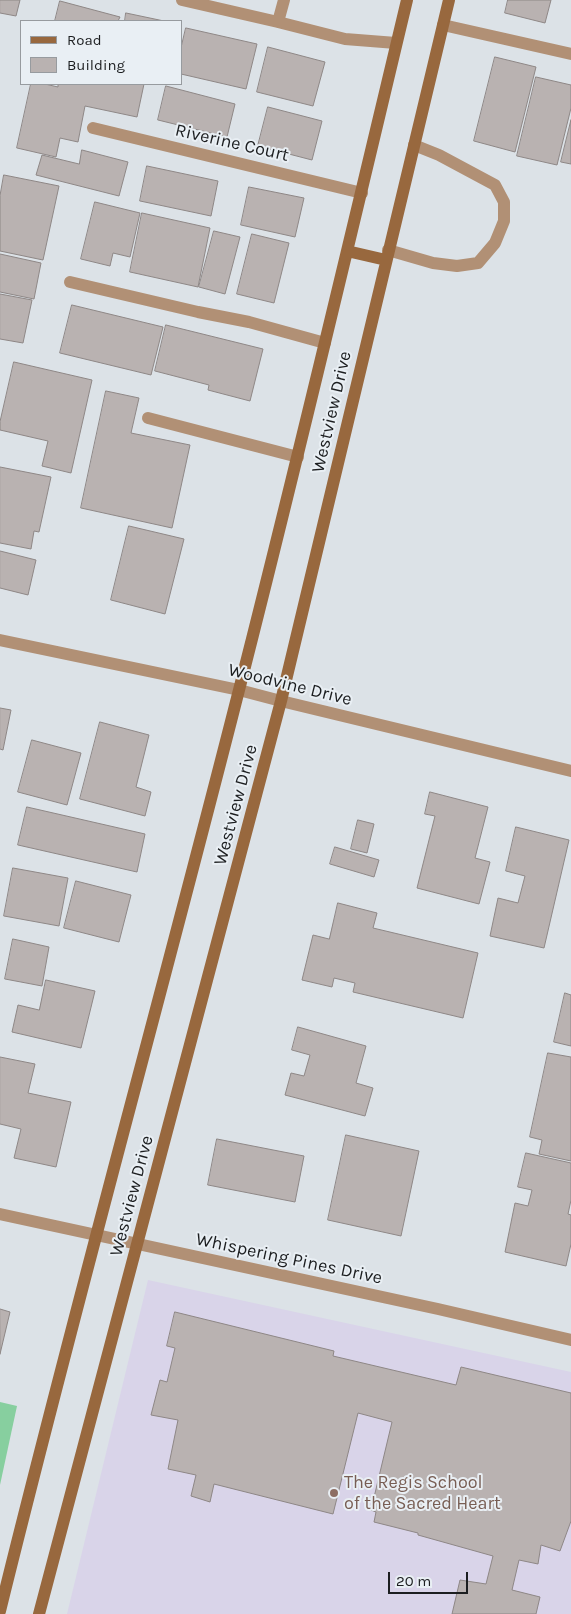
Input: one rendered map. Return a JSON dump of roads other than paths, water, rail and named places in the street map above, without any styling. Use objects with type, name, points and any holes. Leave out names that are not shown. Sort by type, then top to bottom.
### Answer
[{"type":"main road","name":"Westview Drive","points":[[0,1610],[95,1235],[189,887],[298,457],[407,0]]},
{"type":"main road","name":"Westview Drive","points":[[39,1614],[281,701],[449,0]]},
{"type":"main road","points":[[347,251],[387,255]]},
{"type":"street","points":[[182,0],[345,39],[396,44]]},
{"type":"street","points":[[278,22],[284,0]]},
{"type":"street","points":[[443,25],[571,54]]},
{"type":"street","name":"Riverine Court","points":[[93,128],[362,193]]},
{"type":"street","points":[[387,255],[457,266],[478,263],[495,243],[504,221],[504,202],[495,185],[439,155],[414,145]]},
{"type":"street","points":[[70,282],[249,322],[326,343]]},
{"type":"street","points":[[148,418],[298,457]]},
{"type":"street","name":"Woodvine Drive","points":[[0,640],[239,690],[571,771]]},
{"type":"street","name":"Whispering Pines Drive","points":[[0,1214],[429,1307],[571,1340]]},
{"type":"place","name":"The Regis School of the Sacred Heart","points":[[334,1493]]}]
